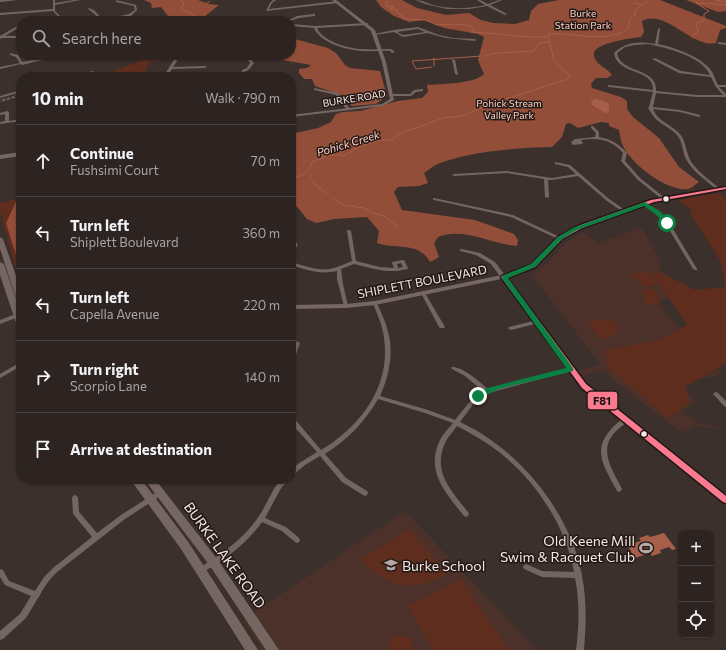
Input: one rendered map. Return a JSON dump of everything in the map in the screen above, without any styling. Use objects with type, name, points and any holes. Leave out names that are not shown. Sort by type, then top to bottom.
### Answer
[{"type":"main road","points":[[0,239],[16,286]]},
{"type":"main road","points":[[0,264],[16,307]]},
{"type":"main road","points":[[139,484],[201,570],[252,650]]},
{"type":"main road","name":"BURKE LAKE ROAD","points":[[153,484],[214,563],[273,650]]},
{"type":"street","points":[[0,1],[16,0]]},
{"type":"street","points":[[54,0],[54,10]]},
{"type":"street","points":[[55,4],[79,0]]},
{"type":"street","points":[[275,0],[271,3],[267,10],[336,1]]},
{"type":"street","points":[[416,0],[432,7],[445,9],[487,4],[501,0]]},
{"type":"street","points":[[478,0],[506,14]]},
{"type":"street","points":[[117,1],[132,4],[136,7],[136,11],[126,16]]},
{"type":"street","points":[[303,1],[305,5]]},
{"type":"street","name":"BURKE ROAD","points":[[296,115],[386,104],[392,101],[392,96],[375,34],[367,24],[336,1]]},
{"type":"street","points":[[89,9],[98,16]]},
{"type":"street","points":[[0,14],[54,10]]},
{"type":"street","points":[[54,10],[59,16]]},
{"type":"street","points":[[296,18],[314,15]]},
{"type":"street","points":[[296,25],[315,27],[367,24]]},
{"type":"street","points":[[315,27],[319,35],[346,47],[358,50],[391,50],[394,52]]},
{"type":"street","points":[[375,34],[418,28],[426,33],[441,37],[475,40]]},
{"type":"street","points":[[0,37],[16,29]]},
{"type":"street","points":[[656,45],[659,29]]},
{"type":"street","points":[[394,31],[403,36],[426,33]]},
{"type":"street","points":[[0,37],[16,37]]},
{"type":"street","points":[[719,43],[726,44]]},
{"type":"street","points":[[650,108],[655,90],[655,85],[651,79],[622,64],[616,59],[615,55],[619,49],[628,45],[656,45],[677,50],[697,60],[708,68],[717,86],[726,96]]},
{"type":"street","points":[[11,54],[16,56]]},
{"type":"street","points":[[654,59],[680,72],[712,76]]},
{"type":"street","points":[[20,60],[22,64]]},
{"type":"street","points":[[0,68],[39,60]]},
{"type":"street","points":[[169,72],[176,60]]},
{"type":"street","points":[[243,71],[248,69],[252,64],[250,60]]},
{"type":"street","points":[[453,60],[457,74]]},
{"type":"street","points":[[172,68],[206,67]]},
{"type":"street","points":[[609,86],[655,90],[696,96],[726,96]]},
{"type":"street","points":[[717,86],[726,86]]},
{"type":"street","points":[[315,89],[337,94],[348,109]]},
{"type":"street","points":[[392,96],[411,95],[415,91],[422,90]]},
{"type":"street","points":[[0,97],[16,92]]},
{"type":"street","points":[[650,108],[680,111],[699,116]]},
{"type":"street","points":[[650,108],[657,118],[680,136],[688,160],[718,189]]},
{"type":"street","points":[[0,114],[7,112],[8,122]]},
{"type":"street","points":[[0,123],[16,121]]},
{"type":"street","points":[[592,128],[598,133],[597,137]]},
{"type":"street","points":[[578,140],[597,137],[611,142],[623,150],[625,155],[623,161],[632,172],[664,198]]},
{"type":"street","points":[[0,157],[16,155]]},
{"type":"street","points":[[556,163],[569,166],[608,200],[624,211]]},
{"type":"street","points":[[454,175],[507,172],[546,179],[579,175]]},
{"type":"street","points":[[546,179],[547,197]]},
{"type":"street","name":"SHIPLETT BOULEVARD","points":[[296,307],[346,306],[375,303],[504,277],[533,266],[560,238],[580,227],[664,198],[726,188]]},
{"type":"street","points":[[434,199],[512,216],[560,238]]},
{"type":"street","points":[[645,204],[666,220],[695,269]]},
{"type":"street","points":[[349,231],[354,262]]},
{"type":"street","points":[[462,250],[478,254],[488,259],[504,277],[584,386],[726,500]]},
{"type":"street","points":[[296,264],[326,272],[339,270],[354,262],[388,271],[397,270]]},
{"type":"street","points":[[339,270],[339,282],[344,293],[346,306]]},
{"type":"street","points":[[423,293],[442,327]]},
{"type":"street","points":[[296,469],[341,440],[357,426],[368,413],[378,397],[385,375],[388,349],[385,328],[375,303]]},
{"type":"street","points":[[0,322],[16,316]]},
{"type":"street","points":[[511,328],[536,322]]},
{"type":"street","points":[[0,376],[16,367]]},
{"type":"street","points":[[454,368],[467,375],[487,391]]},
{"type":"street","points":[[466,514],[446,488],[439,473],[438,464],[441,445],[456,423],[473,401],[487,391],[571,369]]},
{"type":"street","points":[[716,394],[726,406]]},
{"type":"street","points":[[378,397],[431,412],[456,423],[496,446],[516,463],[534,482],[562,526],[579,575],[582,610],[580,650]]},
{"type":"street","points":[[619,489],[606,465],[603,452],[605,440],[609,433],[625,420]]},
{"type":"street","points":[[296,425],[344,480],[365,493]]},
{"type":"street","points":[[201,570],[214,563],[247,536],[261,519],[281,484]]},
{"type":"street","points":[[0,636],[17,621],[37,595],[46,579],[55,570],[122,517],[160,493]]},
{"type":"street","points":[[75,498],[76,514],[96,537]]},
{"type":"street","points":[[261,519],[284,529],[296,540]]},
{"type":"street","points":[[526,567],[542,574],[579,575]]},
{"type":"street","points":[[1,572],[7,583],[37,595]]},
{"type":"shaded area","points":[[143,60],[163,60],[150,62],[145,72],[111,72]]},
{"type":"shaded area","points":[[595,99],[609,104],[609,112],[605,113],[592,105],[591,101]]},
{"type":"shaded area","points":[[719,193],[726,198],[726,363],[685,387],[689,403],[668,418],[608,367],[604,350],[660,340],[687,325],[657,280],[657,283],[646,288],[630,276],[644,270],[655,278],[653,272],[664,274],[695,290],[725,287],[721,262],[690,213],[693,212],[679,200]]},
{"type":"shaded area","points":[[16,199],[16,269],[0,211],[0,203]]},
{"type":"shaded area","points":[[639,228],[643,229],[660,261],[660,269],[685,295],[656,302],[722,374],[681,384],[695,402],[682,411],[698,423],[718,427],[719,429],[694,425],[682,433],[613,380],[605,370],[580,376],[577,371],[601,365],[531,274],[546,264],[565,243],[583,232],[599,243]]},
{"type":"shaded area","points":[[642,289],[656,290],[660,305],[645,303]]},
{"type":"shaded area","points":[[605,319],[615,322],[617,329],[612,336],[599,338],[589,323],[590,321]]},
{"type":"shaded area","name":"Burke School","points":[[405,511],[537,650],[263,650],[243,620]]},
{"type":"shaded area","points":[[405,531],[413,533],[447,574],[423,584],[401,584],[390,582],[380,576],[370,569],[361,559]]},
{"type":"shaded area","points":[[664,533],[676,549],[672,550],[669,547],[660,550],[661,553],[652,556],[650,553],[635,558],[627,545],[641,541],[639,538],[648,535],[650,537]]},
{"type":"shaded area","points":[[461,579],[509,650],[434,650],[407,606]]},
{"type":"shaded area","points":[[391,635],[413,638],[412,650],[389,650]]},
{"type":"green space","points":[[144,0],[198,0],[206,3],[211,0],[208,4],[219,5],[205,16],[168,16],[161,7],[152,8],[151,3]]},
{"type":"green space","name":"Pohick Stream Valley Park","points":[[376,0],[402,0],[417,8],[446,15],[469,13],[481,20],[493,23],[515,24],[529,20],[531,11],[538,4],[559,0],[660,0],[726,26],[726,28],[720,30],[716,43],[707,43],[698,40],[669,24],[651,18],[642,21],[644,32],[641,37],[605,44],[595,51],[594,55],[599,64],[608,70],[612,75],[607,78],[596,78],[591,84],[592,88],[621,97],[627,101],[627,109],[633,117],[659,138],[679,167],[699,182],[688,189],[680,189],[661,182],[635,162],[622,144],[619,130],[609,126],[609,123],[601,122],[578,128],[570,123],[566,124],[562,137],[552,147],[495,151],[453,159],[438,164],[424,173],[428,183],[419,186],[398,187],[394,192],[402,210],[475,220],[514,234],[518,240],[517,246],[467,235],[448,234],[438,237],[434,243],[439,257],[430,262],[420,251],[406,247],[377,243],[379,231],[367,217],[334,219],[316,223],[307,219],[296,205],[296,133],[318,128],[331,122],[336,114],[343,112],[360,111],[398,101],[422,98],[428,92],[427,85],[466,82],[484,74],[478,60],[484,37],[478,34],[444,28],[424,20],[409,22],[394,16],[381,7]]},
{"type":"green space","points":[[686,0],[726,0],[726,11],[718,12]]},
{"type":"green space","points":[[296,39],[328,48],[336,53],[345,65],[350,68],[380,71],[387,96],[376,104],[352,106],[344,96],[315,86],[312,79],[304,79],[299,73],[299,69],[307,68],[311,65],[283,60],[296,60]]},
{"type":"green space","points":[[16,202],[16,255],[6,223]]},
{"type":"waterway","points":[[180,0],[184,2],[182,9],[195,16]]},
{"type":"waterway","points":[[387,0],[387,6],[394,7],[390,9],[397,10],[396,12],[404,17],[403,19],[426,20],[437,25],[457,24],[470,26],[475,30],[471,32],[528,37],[547,37]]},
{"type":"waterway","name":"Pohick Creek","points":[[296,177],[307,172],[312,162],[330,155],[345,155],[359,147],[379,140],[392,140],[397,135],[443,118],[462,116],[490,104],[568,79],[571,77],[553,60],[548,34],[599,37],[619,33],[628,29],[630,19],[636,14],[634,11],[649,0]]},
{"type":"waterway","name":"Pohick Creek","points":[[715,0],[726,2]]},
{"type":"waterway","name":"Pohick Creek","points":[[636,3],[642,5]]},
{"type":"waterway","points":[[692,38],[694,34],[698,32],[696,23],[704,21],[704,14],[709,11],[696,3],[726,5]]},
{"type":"waterway","points":[[484,56],[496,53],[534,51],[539,43],[548,42]]},
{"type":"waterway","points":[[434,59],[482,56]]},
{"type":"waterway","points":[[432,67],[416,69],[412,61],[434,59]]},
{"type":"waterway","points":[[434,59],[434,66]]},
{"type":"waterway","name":"Pohick Creek","points":[[310,173],[311,178]]},
{"type":"waterway","points":[[312,182],[327,194]]},
{"type":"waterway","points":[[332,198],[343,205],[364,208],[372,213],[384,216],[398,227]]},
{"type":"railway","points":[[0,101],[16,96]]},
{"type":"transit line","name":"F81","points":[[504,277],[533,266],[560,238],[580,227],[653,201],[726,188]]},
{"type":"transit line","name":"F81","points":[[504,277],[584,386],[726,500]]},
{"type":"place","name":"Old Keene Mill Swim & Racquet Club","points":[[646,548]]},
{"type":"place","name":"Burke School","points":[[391,565]]},
{"type":"route","points":[[478,396],[502,386],[571,369],[504,277],[518,273],[533,266],[560,238],[575,229],[645,204],[663,217],[667,223]]},
{"type":"park label","name":"Burke Station Park","points":[[583,18]]}]
